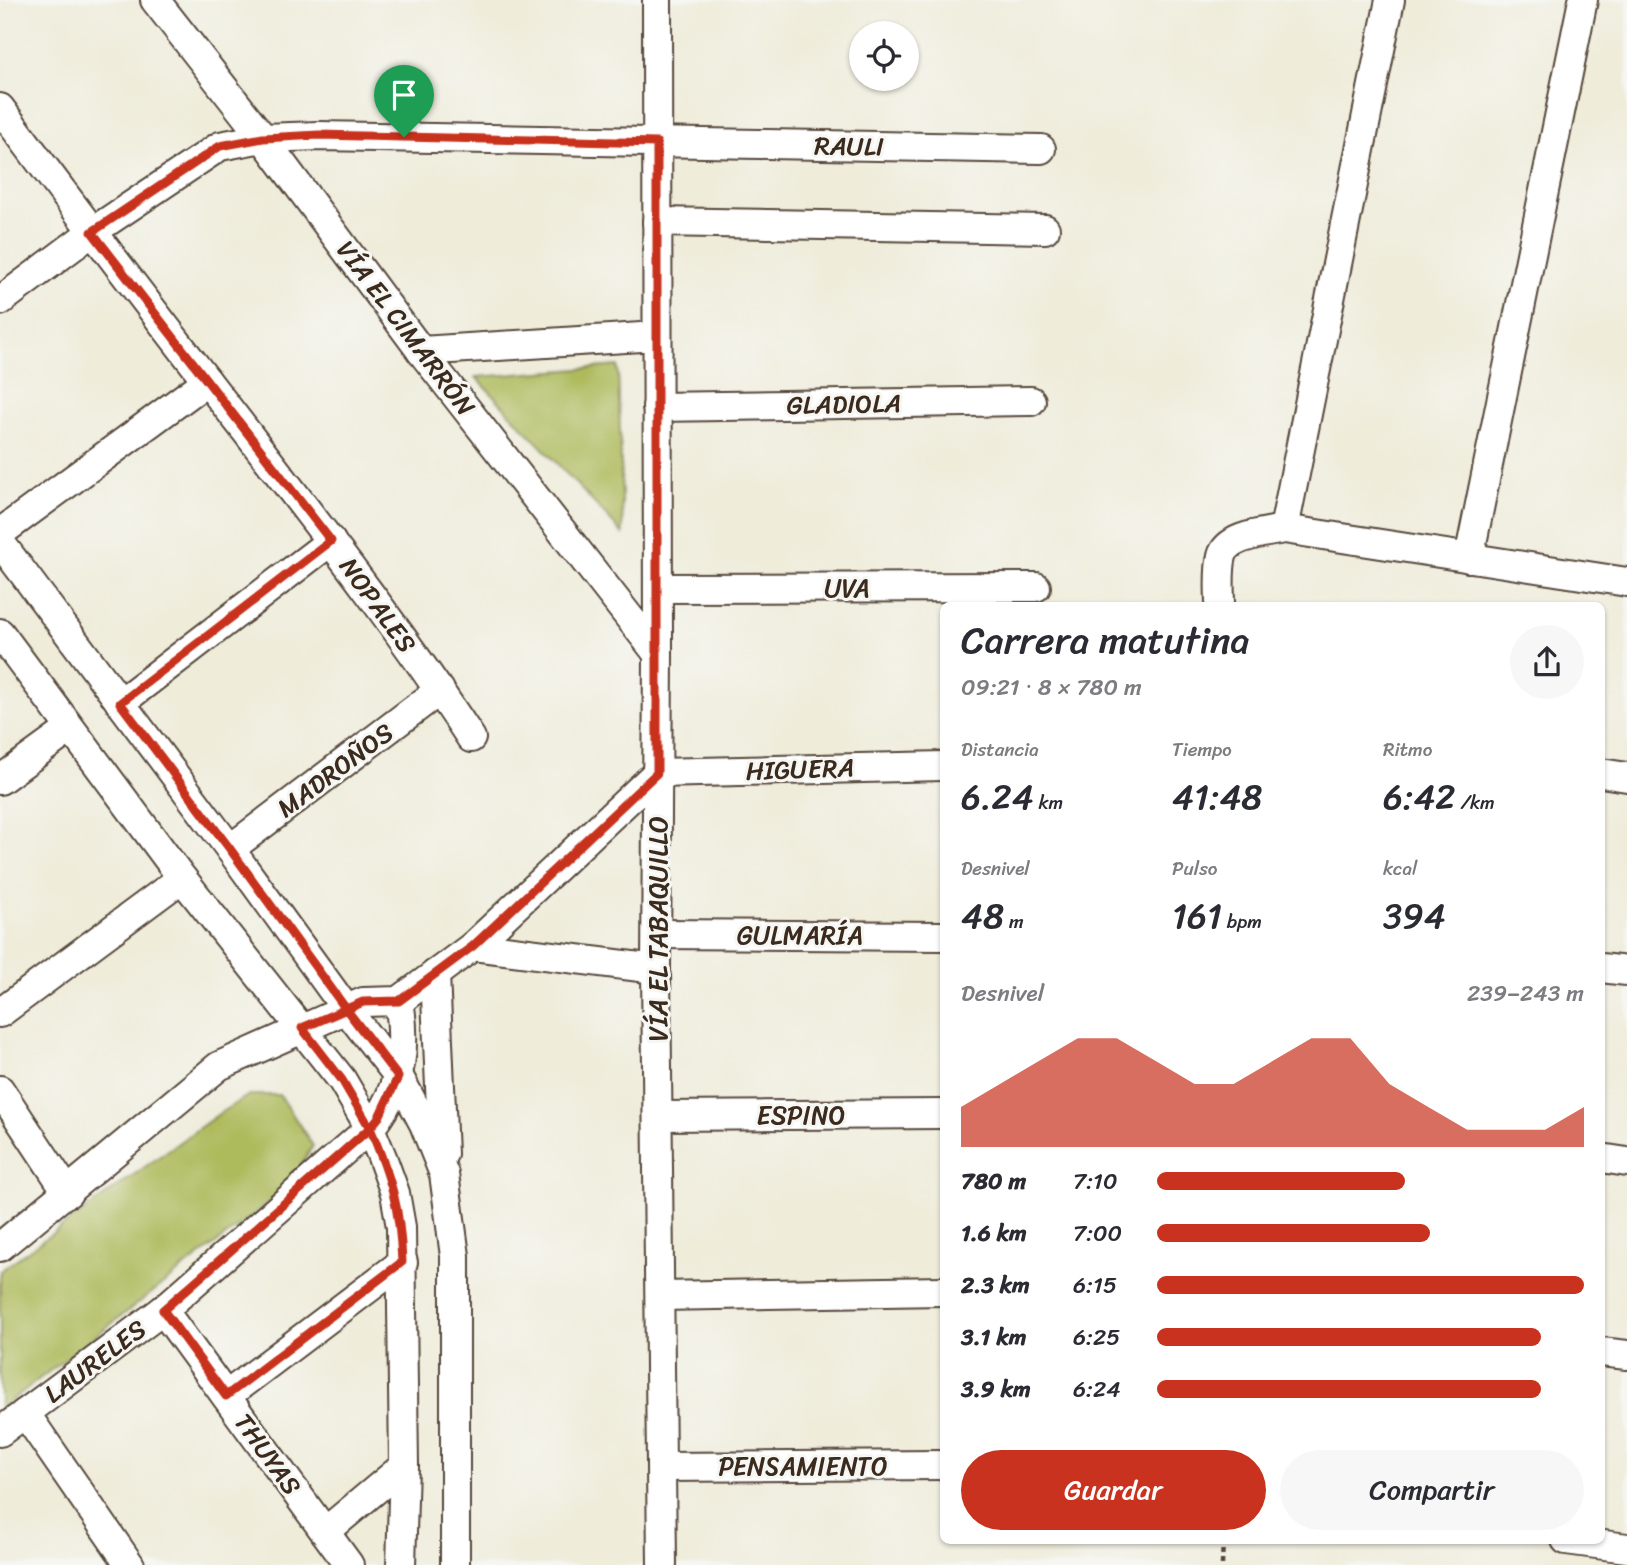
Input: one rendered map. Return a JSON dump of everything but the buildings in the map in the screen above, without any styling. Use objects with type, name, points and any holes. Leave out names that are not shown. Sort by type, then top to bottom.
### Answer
[{"type":"street","name":"VÍA EL CIMARRÓN","points":[[155,0],[263,138],[421,351],[659,654]]},
{"type":"street","name":"VÍA EL TABAQUILLO","points":[[657,0],[659,654],[656,969],[662,1565]]},
{"type":"street","points":[[1284,529],[1390,0]]},
{"type":"street","points":[[1469,558],[1583,0]]},
{"type":"street","name":"NOPALES","points":[[0,108],[92,232],[331,541],[440,690],[471,738]]},
{"type":"street","name":"RAULI","points":[[0,301],[92,232],[220,146],[263,138],[319,135],[1041,149]]},
{"type":"street","points":[[657,222],[1045,229]]},
{"type":"street","points":[[421,351],[657,336]]},
{"type":"street","points":[[0,533],[207,381]]},
{"type":"street","name":"GLADIOLA","points":[[657,407],[1031,401]]},
{"type":"street","points":[[1220,602],[1222,556],[1228,545],[1248,537],[1284,529],[1627,582]]},
{"type":"street","points":[[120,703],[331,541]]},
{"type":"street","points":[[0,542],[398,1077],[424,1124],[444,1174]]},
{"type":"street","name":"UVA","points":[[658,588],[1036,587]]},
{"type":"street","points":[[0,633],[182,878],[342,1080],[370,1128],[395,1193],[401,1227],[404,1466],[401,1565]]},
{"type":"street","name":"MADROÑOS","points":[[230,849],[440,690]]},
{"type":"street","points":[[0,780],[70,729]]},
{"type":"street","name":"HIGUERA","points":[[657,773],[940,766]]},
{"type":"street","points":[[0,1247],[219,1066],[363,1002],[399,1001],[473,946],[657,773]]},
{"type":"street","points":[[1605,774],[1627,777]]},
{"type":"street","points":[[0,1013],[182,878]]},
{"type":"street","name":"GULMARÍA","points":[[657,934],[940,936]]},
{"type":"street","points":[[473,946],[656,969]]},
{"type":"street","points":[[1605,968],[1627,971]]},
{"type":"street","points":[[435,974],[444,1174],[455,1256],[455,1565]]},
{"type":"street","name":"LAURELES","points":[[0,1432],[163,1310],[370,1128],[379,1117],[398,1077],[403,1054],[403,1023],[399,1001]]},
{"type":"street","points":[[0,1090],[68,1193]]},
{"type":"street","name":"ESPINO","points":[[659,1116],[940,1114]]},
{"type":"street","points":[[1605,1159],[1627,1162]]},
{"type":"street","points":[[226,1396],[402,1262]]},
{"type":"street","points":[[660,1296],[940,1291]]},
{"type":"street","name":"THUYAS","points":[[163,1310],[349,1565]]},
{"type":"street","points":[[1605,1352],[1627,1355]]},
{"type":"street","points":[[25,1413],[122,1562]]},
{"type":"street","name":"PENSAMIENTO","points":[[662,1467],[940,1465]]},
{"type":"street","points":[[325,1532],[404,1466]]},
{"type":"street","points":[[1596,1544],[1627,1548]]},
{"type":"path","points":[[1222,1565],[1223,1544]]},
{"type":"green space","points":[[618,366],[623,534],[476,377]]},
{"type":"green space","points":[[249,1095],[280,1095],[313,1146],[289,1184],[261,1209],[0,1409],[0,1271]]},
{"type":"route","points":[[404,137],[319,135],[263,138],[220,146],[92,232],[331,541],[120,703],[230,849],[346,1009],[398,1077],[379,1117],[370,1128],[395,1193],[401,1227],[402,1262],[226,1396],[163,1310],[370,1128],[342,1080],[302,1028],[313,1024],[346,1009],[363,1002],[399,1001],[473,946],[657,773],[657,143],[404,137]]}]
